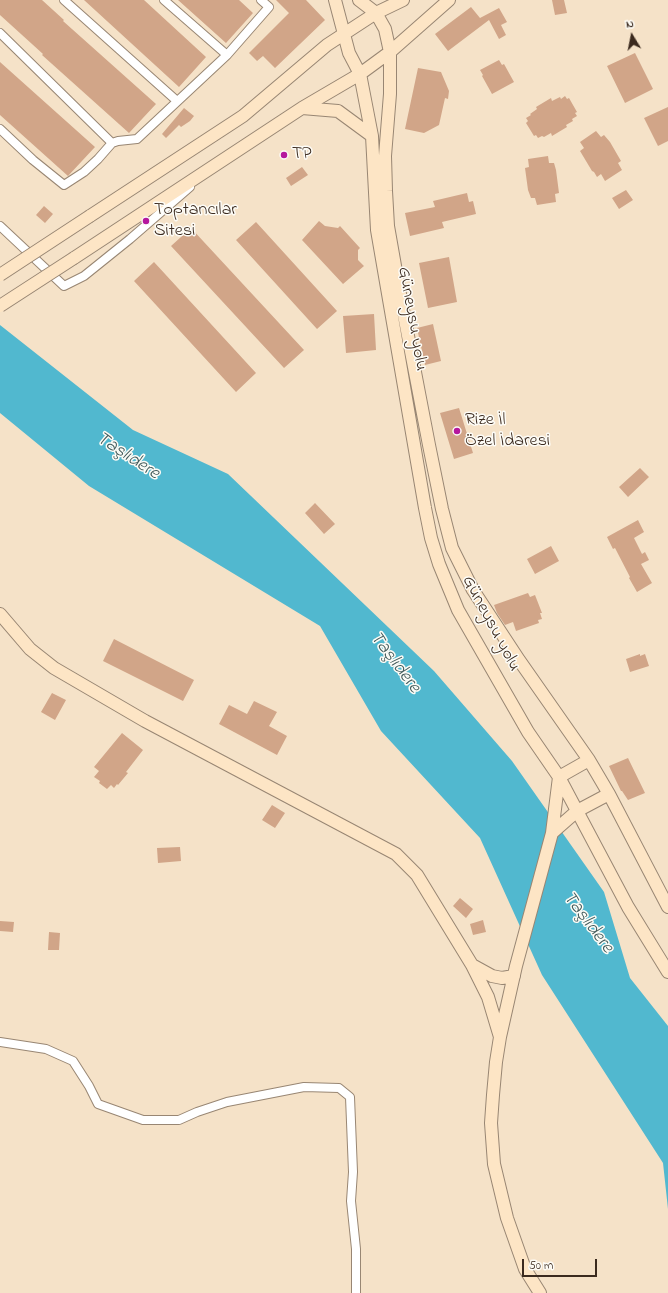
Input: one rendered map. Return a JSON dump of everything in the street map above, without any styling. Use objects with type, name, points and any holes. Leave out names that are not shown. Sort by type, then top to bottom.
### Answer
[{"type":"main road","name":"Güneysu yolu","points":[[336,0],[349,53],[360,74],[372,136],[377,230],[431,538],[439,564],[458,610],[528,732],[559,777],[628,907],[668,972]]},
{"type":"main road","points":[[359,0],[376,13],[385,29],[390,52],[390,94],[385,156],[388,226],[429,445],[442,509],[452,548],[473,590],[518,660],[589,760],[609,794],[668,907]]},
{"type":"main road","points":[[0,275],[243,116],[327,45],[376,13],[403,0]]},
{"type":"main road","points":[[0,306],[302,108],[360,74],[390,52],[449,0]]},
{"type":"main road","points":[[302,108],[338,111],[372,136]]},
{"type":"main road","points":[[0,614],[30,649],[54,668],[145,721],[396,854],[417,875],[472,965],[488,997],[500,1037]]},
{"type":"main road","points":[[540,1293],[525,1269],[507,1218],[494,1164],[492,1123],[496,1062],[515,971],[552,833],[559,777],[589,760]]},
{"type":"main road","points":[[552,833],[577,811],[609,794]]},
{"type":"main road","points":[[472,965],[492,976],[502,978],[515,971]]},
{"type":"street","points":[[64,0],[177,102]]},
{"type":"street","points":[[164,0],[227,55]]},
{"type":"street","points":[[0,128],[33,160],[64,185],[84,172],[112,143],[137,138],[177,102],[227,55],[269,7],[261,0]]},
{"type":"street","points":[[0,33],[112,143]]},
{"type":"street","points":[[0,226],[64,286],[84,276],[130,239],[221,161]]},
{"type":"street","points":[[0,1042],[46,1049],[73,1061],[89,1086],[98,1104],[142,1120],[179,1120],[227,1102],[304,1088],[339,1088],[350,1097],[353,1172],[351,1201],[356,1249],[356,1293]]},
{"type":"water","name":"Taşlıdere","points":[[0,325],[133,430],[228,474],[434,671],[512,761],[604,892],[630,978],[668,1026],[668,1209],[663,1163],[542,975],[480,838],[381,731],[320,626],[89,486],[0,413]]},
{"type":"building","points":[[0,0],[42,0],[64,20],[63,21],[156,104],[129,133],[0,15]]},
{"type":"building","points":[[84,0],[144,0],[206,57],[179,87]]},
{"type":"building","points":[[178,0],[239,0],[253,13],[226,43]]},
{"type":"building","points":[[276,0],[306,0],[325,20],[275,68],[263,56],[257,61],[249,53],[289,13]]},
{"type":"building","points":[[552,0],[564,0],[567,13],[555,15]]},
{"type":"building","points":[[471,7],[480,18],[499,8],[507,22],[501,25],[506,35],[499,39],[489,20],[448,51],[435,34]]},
{"type":"building","points":[[635,53],[653,89],[625,103],[607,66]]},
{"type":"building","points":[[499,60],[502,65],[504,64],[514,82],[492,94],[480,70]]},
{"type":"building","points":[[0,62],[95,147],[68,176],[0,115]]},
{"type":"building","points":[[418,68],[441,72],[449,91],[448,99],[445,98],[439,125],[424,133],[405,129]]},
{"type":"building","points":[[565,96],[567,99],[569,98],[577,112],[575,113],[577,116],[572,119],[573,121],[566,125],[567,127],[552,136],[551,133],[544,137],[542,136],[538,138],[536,135],[534,136],[526,123],[528,121],[526,118],[537,109],[536,107],[551,98],[552,101],[560,97],[561,99]]},
{"type":"building","points":[[668,107],[668,141],[658,146],[644,118]]},
{"type":"building","points":[[184,108],[194,116],[190,121],[181,127],[179,125],[166,138],[162,134]]},
{"type":"building","points":[[596,131],[601,137],[604,135],[610,142],[621,161],[618,163],[622,170],[605,181],[601,174],[597,177],[592,171],[580,151],[584,148],[580,142]]},
{"type":"building","points":[[548,156],[549,163],[554,163],[559,193],[555,194],[556,202],[537,205],[535,198],[531,198],[528,190],[525,168],[529,167],[528,159]]},
{"type":"building","points":[[302,167],[308,175],[291,186],[286,178]]},
{"type":"building","points":[[626,190],[633,200],[619,209],[612,198]]},
{"type":"building","points":[[467,193],[469,202],[473,201],[476,214],[442,222],[444,228],[410,236],[405,213],[435,207],[433,201]]},
{"type":"building","points":[[44,206],[53,214],[45,223],[36,215]]},
{"type":"building","points":[[319,221],[325,226],[338,228],[340,226],[360,248],[358,250],[358,260],[364,266],[343,284],[302,240]]},
{"type":"building","points":[[256,222],[337,311],[317,329],[236,240]]},
{"type":"building","points":[[191,228],[304,350],[284,368],[171,246]]},
{"type":"building","points":[[449,257],[457,302],[428,308],[419,263]]},
{"type":"building","points":[[154,262],[256,373],[236,392],[134,281]]},
{"type":"building","points":[[374,314],[376,350],[346,353],[343,316]]},
{"type":"building","points":[[433,324],[441,361],[425,365],[417,328]]},
{"type":"building","points":[[459,408],[473,453],[454,459],[440,413]]},
{"type":"building","points":[[640,468],[649,477],[628,497],[619,487]]},
{"type":"building","points":[[315,503],[335,524],[324,534],[305,513]]},
{"type":"building","points":[[638,520],[644,532],[634,538],[642,554],[645,552],[649,560],[641,564],[652,583],[637,592],[615,548],[613,549],[607,537]]},
{"type":"building","points":[[551,546],[559,561],[535,574],[527,559]]},
{"type":"building","points":[[528,593],[530,597],[535,595],[542,613],[540,613],[542,619],[538,620],[539,623],[516,631],[513,622],[505,625],[497,613],[494,605]]},
{"type":"building","points":[[114,639],[194,680],[183,701],[103,661]]},
{"type":"building","points":[[640,654],[640,656],[645,654],[649,666],[630,672],[626,659]]},
{"type":"building","points":[[52,693],[66,700],[55,720],[41,712]]},
{"type":"building","points":[[254,701],[277,712],[269,726],[287,736],[277,755],[219,724],[229,705],[247,714]]},
{"type":"building","points":[[122,733],[143,750],[118,785],[117,784],[114,788],[111,785],[107,789],[94,777],[99,771],[94,767]]},
{"type":"building","points":[[628,758],[645,793],[628,800],[621,791],[609,766]]},
{"type":"building","points":[[272,805],[285,813],[275,828],[262,820]]},
{"type":"building","points":[[180,847],[181,861],[158,863],[157,848]]},
{"type":"building","points":[[460,898],[473,909],[466,918],[453,906]]},
{"type":"building","points":[[483,920],[486,932],[473,935],[470,924]]},
{"type":"building","points":[[0,921],[14,922],[13,932],[0,931]]},
{"type":"building","points":[[49,932],[60,933],[59,950],[48,950]]},
{"type":"place","name":"TP","points":[[284,155]]},
{"type":"place","name":"Toptancılar Sitesi","points":[[146,221]]},
{"type":"place","name":"Rize İl Özel İdaresi","points":[[457,431]]}]
